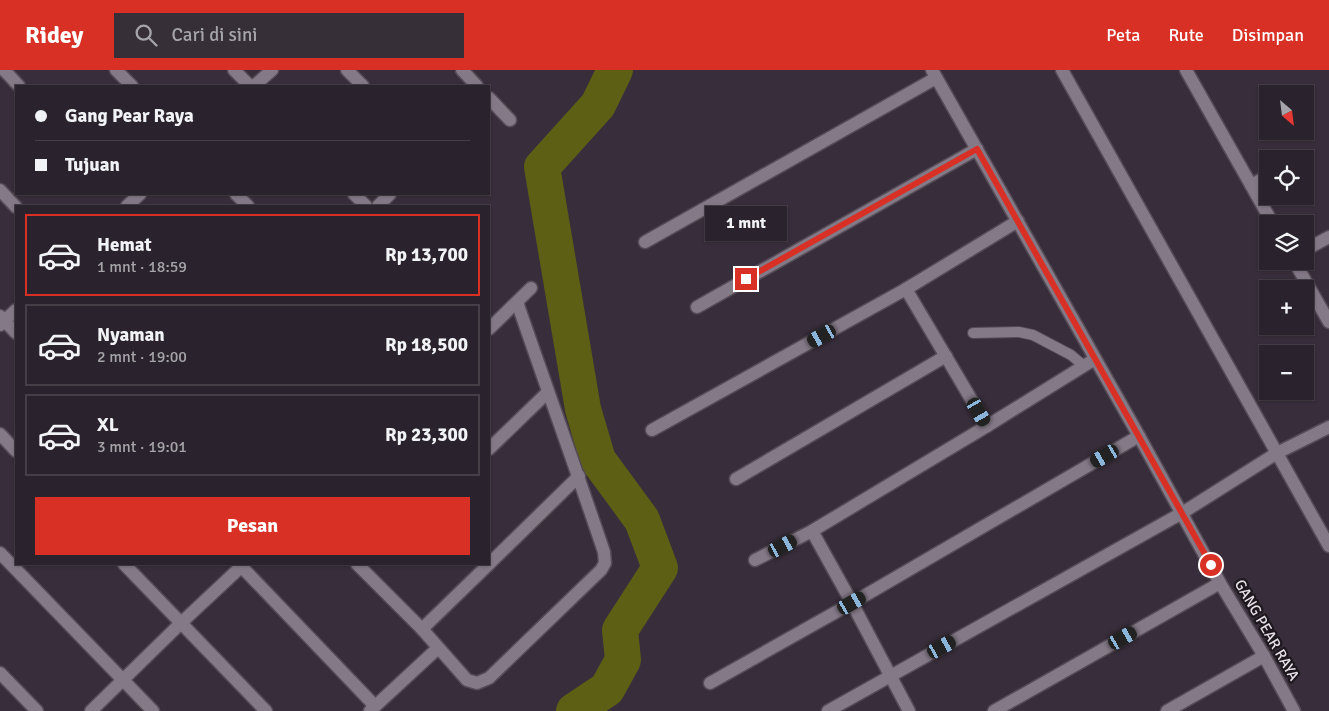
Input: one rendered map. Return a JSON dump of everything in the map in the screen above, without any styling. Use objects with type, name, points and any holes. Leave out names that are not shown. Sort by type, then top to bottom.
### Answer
[{"type":"street","points":[[4,70],[18,85]]},
{"type":"street","points":[[116,70],[131,85]]},
{"type":"street","points":[[234,70],[249,85]]},
{"type":"street","points":[[255,85],[272,70]]},
{"type":"street","points":[[347,70],[362,85]]},
{"type":"street","points":[[462,70],[476,85]]},
{"type":"street","points":[[1062,70],[1329,546]]},
{"type":"street","points":[[1186,70],[1268,215]]},
{"type":"street","points":[[645,242],[934,74]]},
{"type":"street","name":"GANG PEAR RAYA","points":[[934,74],[1018,221],[1090,362],[1139,436],[1294,711]]},
{"type":"street","points":[[490,99],[510,120]]},
{"type":"street","points":[[697,307],[977,149]]},
{"type":"street","points":[[1251,185],[1259,181]]},
{"type":"street","points":[[0,190],[15,206]]},
{"type":"street","points":[[355,195],[365,205]]},
{"type":"street","points":[[379,205],[389,195]]},
{"type":"street","points":[[652,430],[906,288],[1018,221]]},
{"type":"street","points":[[1314,245],[1329,237]]},
{"type":"street","points":[[1299,270],[1329,322]]},
{"type":"street","points":[[490,328],[531,288]]},
{"type":"street","points":[[906,288],[987,426]]},
{"type":"street","points":[[364,566],[467,680],[477,683],[489,678],[605,564],[604,552],[579,476],[517,302]]},
{"type":"street","points":[[15,311],[1,320],[15,332]]},
{"type":"street","points":[[736,479],[946,356]]},
{"type":"street","points":[[755,560],[812,531],[1090,362]]},
{"type":"street","points":[[490,448],[548,392]]},
{"type":"street","points":[[828,711],[1182,513],[1277,453],[1329,427]]},
{"type":"street","points":[[0,434],[15,450]]},
{"type":"street","points":[[710,683],[852,603],[1139,436]]},
{"type":"street","points":[[490,563],[579,476]]},
{"type":"street","points":[[812,531],[909,711]]},
{"type":"street","points":[[0,553],[154,711]]},
{"type":"street","points":[[125,565],[266,711]]},
{"type":"street","points":[[91,711],[241,565],[372,709],[438,648]]},
{"type":"street","points":[[422,629],[488,565]]},
{"type":"street","points":[[994,711],[1220,582]]},
{"type":"street","points":[[1167,711],[1264,656]]},
{"type":"street","points":[[0,673],[37,711]]},
{"type":"lane","points":[[973,333],[1019,332],[1033,335],[1090,362]]},
{"type":"waterway","points":[[574,711],[607,689],[623,660],[620,630],[660,568],[642,520],[598,460],[583,409],[542,167],[598,105],[615,70]]},
{"type":"route","points":[[746,279],[977,149],[1211,565]]}]
